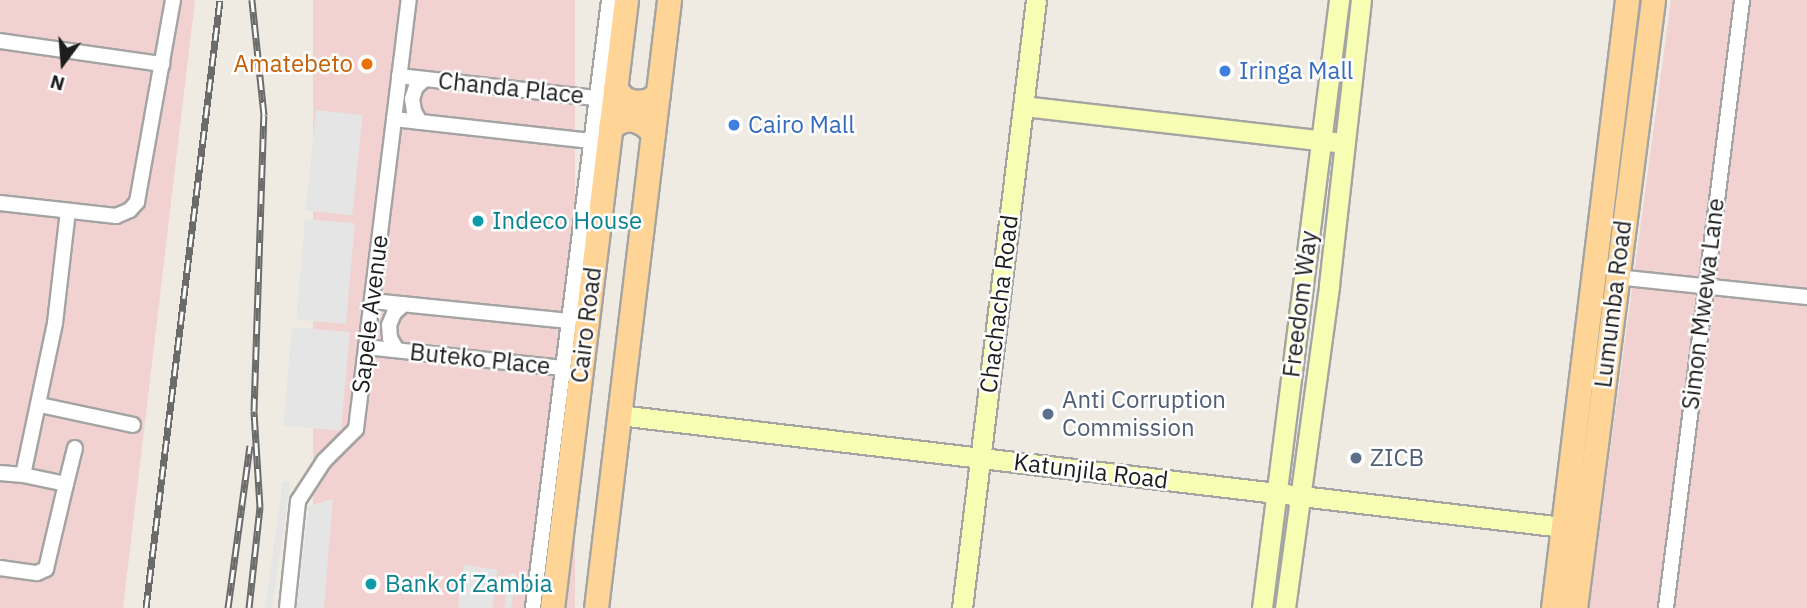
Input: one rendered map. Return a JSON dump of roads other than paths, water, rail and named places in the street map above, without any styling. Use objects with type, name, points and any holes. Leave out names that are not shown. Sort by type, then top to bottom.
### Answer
[{"type":"main road","name":"Cairo Road","points":[[552,608],[548,561],[614,29],[626,0]]},
{"type":"main road","name":"Cairo Road","points":[[596,608],[669,0]]},
{"type":"main road","name":"Lumumba Road","points":[[1553,608],[1627,0]]},
{"type":"main road","name":"Lumumba Road","points":[[1574,608],[1653,0]]},
{"type":"main road","points":[[606,93],[634,102],[647,101],[658,94]]},
{"type":"main road","points":[[601,134],[620,121],[632,119],[644,124],[653,134]]},
{"type":"street","points":[[0,203],[116,216],[130,210],[137,202],[173,0]]},
{"type":"street","name":"Sapele Avenue","points":[[287,608],[298,501],[324,461],[356,429],[409,0]]},
{"type":"street","points":[[609,0],[614,29]]},
{"type":"street","name":"Chachacha Road","points":[[962,608],[1036,0]]},
{"type":"street","name":"Freedom Way","points":[[1262,608],[1339,0]]},
{"type":"street","name":"Freedom Way","points":[[1285,608],[1329,285],[1361,0]]},
{"type":"street","name":"Simon Mwewa Lane","points":[[1666,608],[1742,0]]},
{"type":"street","points":[[0,41],[162,64]]},
{"type":"street","name":"Chanda Place","points":[[399,76],[606,93]]},
{"type":"street","name":"Chanda Place","points":[[420,122],[412,99],[416,87],[425,79]]},
{"type":"street","points":[[1023,106],[1344,143]]},
{"type":"street","name":"Chanda Place","points":[[394,119],[601,134]]},
{"type":"street","points":[[23,475],[40,405],[55,323],[68,211]]},
{"type":"street","points":[[533,608],[548,561],[563,368],[569,321],[584,267]]},
{"type":"street","points":[[1616,277],[1807,297]]},
{"type":"street","points":[[1303,282],[1329,285]]},
{"type":"street","name":"Buteko Place","points":[[372,301],[569,321]]},
{"type":"street","name":"Buteko Place","points":[[397,350],[390,338],[389,325],[394,313],[404,304]]},
{"type":"street","name":"Buteko Place","points":[[366,346],[563,368]]},
{"type":"street","points":[[40,405],[133,425]]},
{"type":"street","name":"Katunjila Road","points":[[619,415],[1563,527]]},
{"type":"street","points":[[0,568],[37,573],[46,569],[75,448]]},
{"type":"street","points":[[0,473],[66,484]]},
{"type":"railway","points":[[146,608],[220,0]]},
{"type":"railway","points":[[249,608],[260,507],[254,411],[264,115],[252,0]]},
{"type":"railway","points":[[228,608],[250,445]]},
{"type":"place","name":"Amatebeto","points":[[367,64]]},
{"type":"place","name":"Iringa Mall","points":[[1225,71]]},
{"type":"place","name":"Cairo Mall","points":[[734,125]]},
{"type":"place","name":"Indeco House","points":[[478,221]]},
{"type":"place","name":"Anti Corruption Commission","points":[[1048,414]]},
{"type":"place","name":"ZICB","points":[[1356,458]]},
{"type":"place","name":"Bank of Zambia","points":[[371,584]]}]
